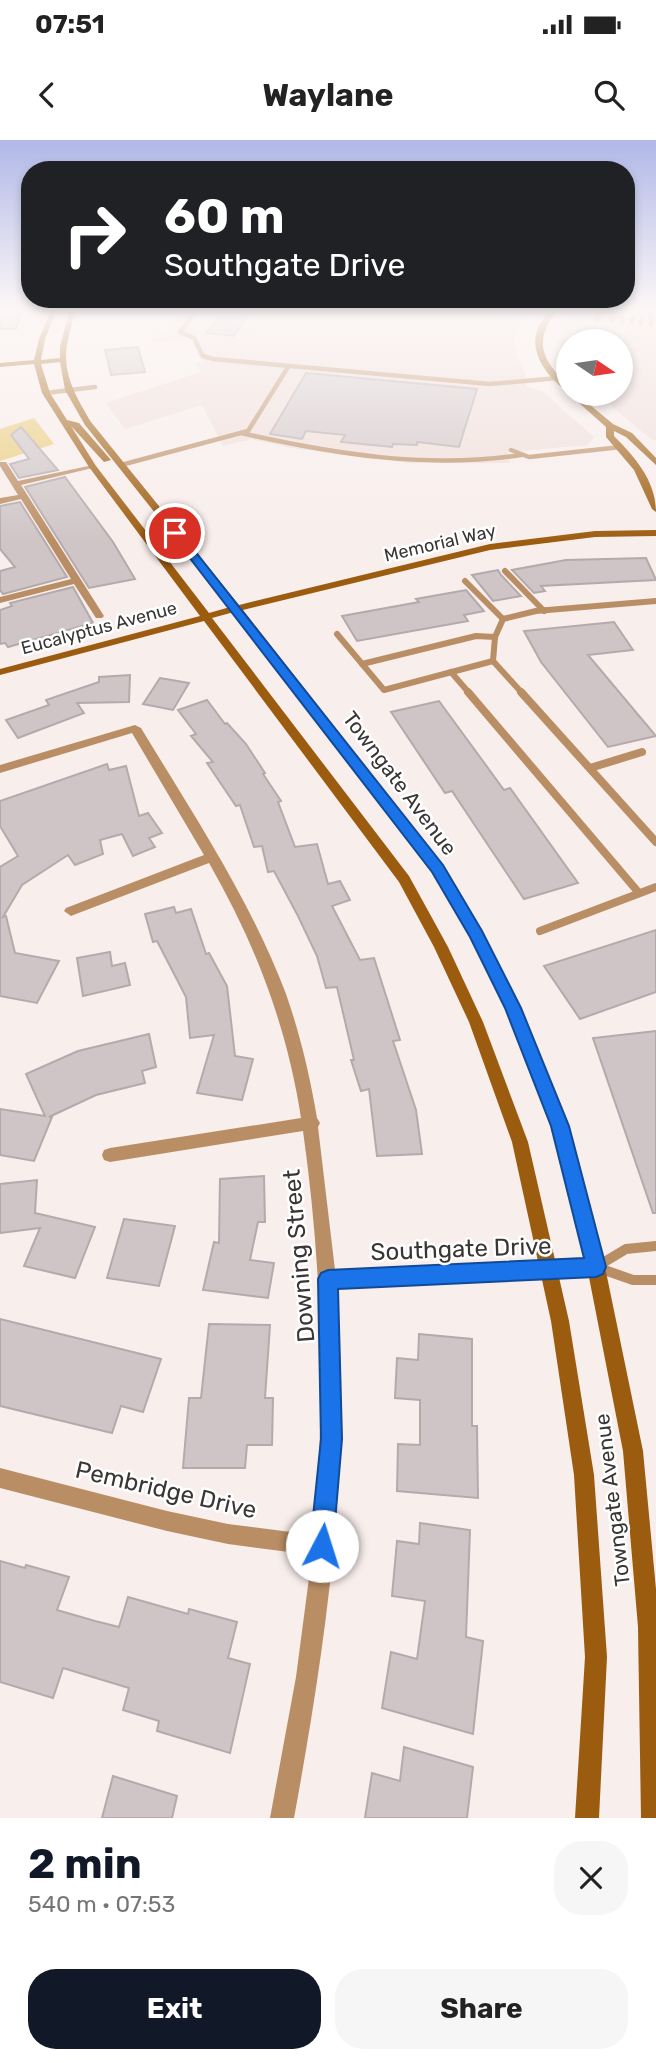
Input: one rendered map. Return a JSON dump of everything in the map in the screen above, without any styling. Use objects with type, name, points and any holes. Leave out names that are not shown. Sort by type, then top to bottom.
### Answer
[{"type":"main road","name":"Eucalyptus Avenue","points":[[44,386],[62,421],[93,467],[207,617]]},
{"type":"main road","points":[[68,386],[88,423],[236,609]]},
{"type":"main road","points":[[587,406],[610,426],[629,435],[656,463]]},
{"type":"main road","points":[[62,421],[76,425],[105,459],[121,465]]},
{"type":"main road","points":[[610,426],[610,437],[640,470],[650,487],[656,509]]},
{"type":"main road","points":[[93,467],[112,469],[131,492],[142,492]]},
{"type":"main road","name":"Memorial Way","points":[[236,609],[489,547],[595,534],[656,533]]},
{"type":"main road","name":"Eucalyptus Avenue","points":[[0,672],[236,609]]},
{"type":"main road","name":"Towngate Avenue","points":[[236,609],[438,869],[477,935],[513,1008],[560,1126],[596,1267],[633,1451],[649,1627],[653,1818]]},
{"type":"main road","name":"Towngate Avenue","points":[[207,617],[404,879],[441,947],[476,1022],[520,1142],[560,1321],[584,1475],[596,1657],[587,1818]]},
{"type":"street","points":[[3,464],[99,616]]},
{"type":"street","points":[[16,484],[93,467]]},
{"type":"street","points":[[0,501],[23,496]]},
{"type":"street","points":[[0,600],[76,581]]},
{"type":"street","name":"Downing Street","points":[[0,769],[135,728],[211,857],[269,968],[297,1055],[312,1123],[328,1279],[331,1439],[307,1673],[282,1818]]},
{"type":"street","points":[[71,911],[211,857]]},
{"type":"street","points":[[110,1155],[312,1123]]},
{"type":"street","name":"Southgate Drive","points":[[328,1279],[596,1267]]},
{"type":"street","name":"Pembridge Drive","points":[[0,1478],[192,1526],[322,1546]]},
{"type":"lane","points":[[121,465],[248,431],[276,386]]},
{"type":"lane","points":[[46,393],[95,387]]},
{"type":"lane","points":[[241,433],[302,445],[421,460],[498,460],[521,455]]},
{"type":"lane","points":[[511,450],[529,457],[621,447]]},
{"type":"lane","points":[[505,571],[544,611]]},
{"type":"lane","points":[[465,581],[503,619]]},
{"type":"lane","points":[[503,619],[544,611],[656,601]]},
{"type":"lane","points":[[503,619],[495,637],[494,661],[656,842]]},
{"type":"lane","points":[[337,634],[384,690],[494,661]]},
{"type":"lane","points":[[362,664],[476,636],[495,637]]},
{"type":"lane","points":[[451,673],[639,893]]},
{"type":"lane","points":[[590,768],[642,752]]},
{"type":"lane","points":[[540,931],[656,887]]},
{"type":"lane","points":[[596,1267],[626,1249],[656,1246]]},
{"type":"lane","points":[[596,1267],[634,1280],[656,1279]]},
{"type":"shaded area","points":[[157,386],[527,386],[542,391],[594,437],[588,445],[508,452],[510,463],[409,463],[291,448],[251,439],[223,446],[202,405],[125,429],[106,403]]},
{"type":"shaded area","points":[[634,386],[656,386],[656,440],[651,439],[611,406],[634,406]]},
{"type":"shaded area","points":[[34,418],[54,444],[0,461],[0,429]]},
{"type":"building","points":[[298,386],[448,386],[477,389],[459,447],[417,442],[417,445],[393,444],[392,447],[341,442],[345,435],[306,431],[302,439],[270,434]]},
{"type":"building","points":[[21,427],[58,470],[19,478],[10,464],[29,459],[11,435]]},
{"type":"building","points":[[65,477],[113,542],[135,579],[89,588],[25,487]]},
{"type":"building","points":[[20,502],[67,577],[3,594],[0,590],[0,571],[15,567],[0,549],[0,506]]},
{"type":"building","points":[[646,558],[656,580],[541,586],[545,591],[534,593],[512,570],[566,560]]},
{"type":"building","points":[[498,570],[521,596],[493,601],[472,575]]},
{"type":"building","points":[[73,587],[93,623],[8,647],[5,643],[0,644],[0,610],[12,606],[10,603]]},
{"type":"building","points":[[466,590],[484,611],[464,615],[468,621],[357,641],[342,616],[419,602],[416,599]]},
{"type":"building","points":[[614,622],[633,650],[588,655],[656,736],[608,747],[541,662],[524,631]]},
{"type":"building","points":[[130,675],[129,702],[77,703],[84,713],[18,738],[6,720],[49,705],[46,700],[99,682],[99,677]]},
{"type":"building","points":[[160,678],[189,683],[173,710],[143,704]]},
{"type":"building","points":[[207,700],[225,724],[227,723],[246,744],[265,773],[263,774],[281,801],[278,802],[295,847],[317,844],[328,884],[340,881],[350,900],[332,906],[360,960],[374,958],[400,1040],[393,1041],[416,1110],[422,1154],[377,1156],[369,1089],[361,1091],[351,1060],[354,1060],[337,987],[326,988],[317,956],[298,916],[274,871],[268,872],[262,846],[254,847],[240,805],[236,806],[207,763],[213,762],[191,736],[196,734],[178,710]]},
{"type":"building","points":[[439,701],[504,790],[510,788],[578,883],[524,899],[452,791],[445,793],[391,712]]},
{"type":"building","points":[[107,764],[109,770],[126,766],[139,816],[148,813],[162,833],[149,838],[155,847],[133,856],[122,834],[100,840],[103,854],[75,865],[68,855],[22,885],[3,917],[6,916],[15,953],[59,961],[37,1003],[0,996],[0,867],[18,856],[0,826],[0,801]]},
{"type":"building","points":[[174,907],[176,913],[191,909],[206,954],[209,953],[227,986],[235,1056],[253,1059],[242,1100],[197,1093],[214,1035],[190,1038],[186,997],[157,941],[153,942],[145,914]]},
{"type":"building","points":[[656,930],[656,992],[580,1019],[544,966]]},
{"type":"building","points":[[110,952],[112,966],[125,963],[130,985],[83,996],[77,958]]},
{"type":"building","points":[[656,1031],[656,1213],[653,1213],[593,1038]]},
{"type":"building","points":[[149,1034],[156,1067],[142,1071],[145,1083],[96,1095],[49,1117],[52,1117],[34,1161],[0,1155],[0,1109],[45,1116],[26,1074],[78,1051]]},
{"type":"building","points":[[264,1176],[265,1222],[258,1222],[250,1260],[274,1263],[268,1298],[203,1290],[214,1242],[219,1243],[220,1179]]},
{"type":"building","points":[[37,1180],[35,1213],[95,1227],[75,1278],[24,1266],[40,1228],[0,1233],[0,1184]]},
{"type":"building","points":[[124,1219],[175,1226],[159,1286],[107,1278]]},
{"type":"building","points":[[0,1319],[161,1359],[143,1412],[121,1406],[112,1433],[0,1406]]},
{"type":"building","points":[[209,1324],[270,1325],[265,1398],[273,1398],[272,1445],[247,1445],[245,1468],[183,1468],[189,1398],[201,1398]]},
{"type":"building","points":[[419,1334],[472,1339],[472,1426],[477,1426],[478,1498],[397,1491],[398,1444],[420,1445],[420,1400],[395,1398],[397,1358],[418,1360]]},
{"type":"building","points":[[420,1523],[470,1530],[466,1637],[483,1641],[473,1734],[382,1708],[391,1652],[417,1659],[425,1601],[392,1596],[397,1541],[419,1544]]},
{"type":"building","points":[[0,1561],[69,1577],[57,1610],[95,1621],[119,1627],[128,1597],[188,1614],[189,1609],[237,1622],[228,1658],[250,1664],[230,1753],[157,1731],[159,1721],[123,1710],[129,1688],[63,1668],[53,1698],[0,1682]]},
{"type":"building","points":[[404,1747],[473,1767],[467,1818],[365,1818],[372,1773],[400,1781]]},
{"type":"building","points":[[113,1776],[177,1796],[172,1818],[102,1818]]},
{"type":"route","points":[[175,533],[225,593],[438,869],[477,935],[513,1008],[560,1126],[596,1267],[328,1279],[331,1439],[322,1546]]}]
